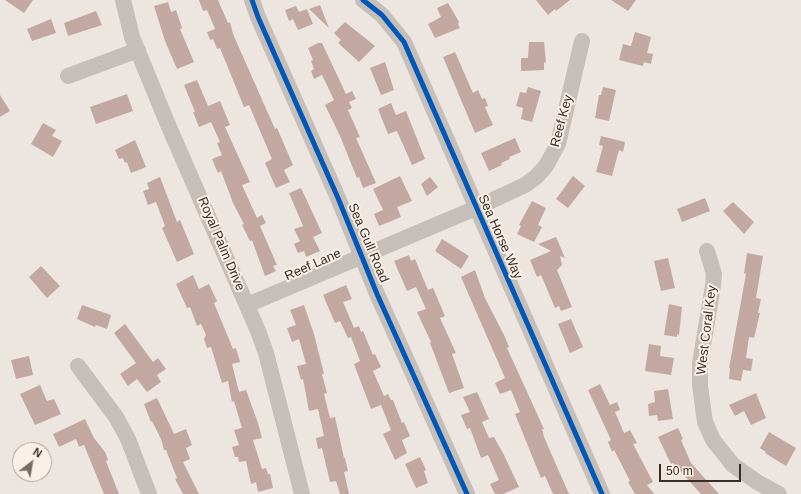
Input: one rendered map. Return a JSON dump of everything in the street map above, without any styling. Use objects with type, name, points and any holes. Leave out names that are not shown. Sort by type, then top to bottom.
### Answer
[{"type":"street","name":"Royal Palm Drive","points":[[123,0],[132,37],[247,305],[266,353],[302,494]]},
{"type":"street","name":"Sea Gull Road","points":[[252,0],[258,17],[338,198],[361,256],[467,494]]},
{"type":"street","name":"Sea Horse Way","points":[[368,1],[392,25],[404,42],[602,494]]},
{"type":"street","name":"Reef Key","points":[[476,208],[525,185],[546,166],[558,144],[582,41]]},
{"type":"street","points":[[68,76],[138,50]]},
{"type":"street","name":"Reef Lane","points":[[247,305],[476,208]]},
{"type":"street","name":"West Coral Key","points":[[707,251],[714,274],[700,363],[700,386],[705,422],[713,440],[733,465],[757,482],[779,494]]},
{"type":"street","points":[[78,366],[116,417],[128,439],[149,494]]},
{"type":"building","points":[[5,0],[33,0],[24,13]]},
{"type":"building","points":[[199,0],[218,0],[228,23],[230,22],[233,34],[275,129],[277,128],[293,165],[284,170],[290,182],[276,188],[265,163],[272,159],[249,105],[244,107],[220,48],[217,49],[213,39],[210,40],[207,32],[215,29],[207,10],[203,11]]},
{"type":"building","points":[[536,0],[570,0],[556,11],[555,9],[548,15]]},
{"type":"building","points":[[611,0],[636,0],[628,11]]},
{"type":"building","points":[[168,2],[171,12],[176,10],[182,28],[180,29],[194,62],[177,69],[165,41],[154,6]]},
{"type":"building","points":[[448,3],[459,22],[458,24],[460,28],[435,38],[428,24],[441,17],[437,8]]},
{"type":"building","points":[[320,5],[329,28],[309,9]]},
{"type":"building","points":[[296,6],[299,12],[307,9],[313,24],[298,30],[293,19],[289,21],[285,10]]},
{"type":"building","points":[[96,11],[102,25],[68,36],[64,23]]},
{"type":"building","points":[[51,19],[56,33],[32,41],[27,29]]},
{"type":"building","points":[[345,22],[375,46],[359,62],[338,43],[341,40],[334,33]]},
{"type":"building","points":[[635,32],[651,37],[647,53],[653,54],[651,64],[644,62],[643,66],[619,60],[623,44],[631,46]]},
{"type":"building","points":[[529,42],[544,42],[546,62],[544,63],[544,70],[521,71],[521,58],[528,58]]},
{"type":"building","points":[[318,43],[322,43],[346,94],[352,91],[356,99],[349,102],[352,108],[348,110],[360,137],[356,138],[376,183],[363,188],[359,177],[357,178],[340,136],[325,105],[334,100],[322,75],[314,79],[311,71],[314,69],[311,61],[313,60],[308,48]]},
{"type":"building","points":[[455,52],[473,93],[478,90],[482,99],[485,98],[488,106],[485,107],[493,125],[475,133],[443,57]]},
{"type":"building","points":[[385,62],[394,90],[381,95],[370,68]]},
{"type":"building","points":[[197,80],[208,106],[220,101],[230,125],[225,127],[250,182],[242,185],[257,218],[262,215],[266,223],[260,226],[277,265],[273,266],[276,271],[265,276],[252,240],[250,241],[242,225],[244,224],[233,203],[221,171],[218,173],[212,159],[222,155],[217,143],[220,142],[211,122],[199,127],[193,112],[195,112],[184,85]]},
{"type":"building","points":[[528,87],[541,91],[532,122],[521,119],[523,108],[516,106],[520,92],[526,93]]},
{"type":"building","points":[[603,87],[616,90],[609,121],[595,118],[599,95],[601,95]]},
{"type":"building","points":[[127,94],[133,111],[96,124],[90,107]]},
{"type":"building","points":[[0,95],[10,111],[0,117]]},
{"type":"building","points":[[391,103],[396,115],[406,111],[425,159],[412,165],[397,131],[388,134],[378,109]]},
{"type":"building","points":[[43,123],[56,130],[52,136],[62,141],[53,157],[31,144]]},
{"type":"building","points":[[601,136],[625,142],[623,152],[619,150],[612,176],[596,172],[603,146],[599,145]]},
{"type":"building","points":[[515,138],[521,152],[509,157],[510,159],[501,163],[502,165],[489,171],[481,153]]},
{"type":"building","points":[[135,140],[146,167],[131,173],[127,162],[125,163],[123,158],[119,159],[115,150]]},
{"type":"building","points":[[400,176],[412,201],[397,207],[401,217],[379,226],[374,214],[383,210],[373,189]]},
{"type":"building","points":[[573,176],[585,186],[568,208],[556,199]]},
{"type":"building","points":[[160,177],[177,222],[180,220],[194,254],[177,262],[162,228],[165,226],[156,202],[148,205],[143,191],[149,189],[147,183]]},
{"type":"building","points":[[430,177],[438,187],[427,196],[421,184]]},
{"type":"building","points":[[301,188],[322,233],[313,237],[320,251],[306,257],[304,251],[298,253],[294,244],[300,241],[294,229],[303,226],[289,193]]},
{"type":"building","points":[[705,198],[710,211],[682,222],[677,209]]},
{"type":"building","points":[[532,201],[546,208],[538,225],[542,227],[534,242],[517,234],[521,226],[519,225]]},
{"type":"building","points":[[733,202],[754,222],[744,234],[723,211]]},
{"type":"building","points":[[556,237],[565,258],[560,256],[562,265],[557,270],[572,307],[561,311],[559,306],[555,308],[541,275],[537,277],[530,260],[551,251],[538,244]]},
{"type":"building","points":[[442,239],[469,256],[461,269],[435,251]]},
{"type":"building","points":[[747,253],[763,256],[756,298],[761,299],[758,313],[760,313],[754,338],[749,337],[746,358],[753,359],[751,371],[743,370],[741,381],[729,379],[729,368],[746,274],[744,273]]},
{"type":"building","points":[[409,255],[411,261],[415,259],[428,290],[433,288],[445,316],[440,318],[456,353],[452,354],[464,388],[449,393],[430,343],[431,342],[417,312],[426,309],[416,287],[407,291],[394,261]]},
{"type":"building","points":[[668,258],[675,288],[661,291],[654,261]]},
{"type":"building","points":[[41,266],[60,286],[47,298],[29,277]]},
{"type":"building","points":[[475,270],[485,298],[505,337],[509,347],[507,348],[544,429],[542,429],[544,437],[569,494],[553,494],[545,476],[541,478],[515,414],[520,412],[511,390],[500,394],[495,383],[505,378],[461,277]]},
{"type":"building","points":[[193,275],[199,289],[209,284],[217,301],[214,303],[233,349],[236,348],[240,362],[232,364],[239,392],[246,390],[258,423],[262,438],[253,440],[262,469],[266,468],[268,474],[270,474],[273,488],[258,492],[256,482],[251,484],[246,461],[239,462],[238,457],[235,457],[232,447],[239,445],[234,430],[242,428],[234,401],[232,402],[228,381],[222,383],[211,347],[207,348],[204,339],[206,335],[201,324],[197,326],[190,307],[187,308],[176,284]]},
{"type":"building","points":[[346,285],[352,299],[343,302],[354,328],[359,326],[361,332],[363,331],[373,355],[375,354],[381,367],[373,371],[384,396],[388,394],[391,400],[393,400],[402,423],[404,422],[410,436],[402,440],[407,453],[395,460],[383,434],[391,430],[381,405],[371,409],[354,364],[360,361],[351,337],[348,338],[340,321],[335,323],[323,295]]},
{"type":"building","points":[[669,304],[682,307],[679,335],[677,334],[677,337],[664,335]]},
{"type":"building","points":[[82,305],[111,315],[107,329],[96,325],[95,327],[77,319]]},
{"type":"building","points":[[304,305],[314,334],[324,374],[322,374],[327,393],[324,394],[330,418],[335,417],[345,458],[348,471],[344,472],[349,494],[340,494],[336,481],[330,482],[322,448],[318,449],[316,438],[324,436],[318,409],[309,411],[303,379],[301,380],[297,366],[306,364],[299,339],[292,342],[287,328],[296,325],[290,310]]},
{"type":"building","points":[[571,319],[583,347],[570,353],[558,324]]},
{"type":"building","points":[[125,324],[153,362],[158,358],[166,369],[157,375],[161,382],[147,392],[137,379],[128,386],[120,374],[136,363],[114,333]]},
{"type":"building","points":[[649,344],[661,346],[660,356],[674,358],[671,375],[645,371]]},
{"type":"building","points":[[29,356],[33,375],[16,379],[11,360]]},
{"type":"building","points":[[600,384],[610,405],[617,402],[620,410],[615,412],[624,433],[630,430],[637,443],[633,444],[653,482],[647,485],[654,494],[635,494],[614,450],[612,452],[608,442],[611,440],[588,390]]},
{"type":"building","points":[[40,385],[47,401],[54,399],[61,414],[35,425],[20,394]]},
{"type":"building","points":[[668,389],[673,419],[658,421],[657,415],[649,416],[648,404],[655,402],[654,391]]},
{"type":"building","points":[[477,392],[489,419],[482,422],[489,438],[494,437],[519,487],[503,494],[495,494],[490,484],[499,480],[488,455],[481,458],[470,428],[467,429],[461,415],[470,412],[463,397]]},
{"type":"building","points":[[756,393],[766,418],[751,425],[744,411],[735,416],[729,405]]},
{"type":"building","points":[[157,398],[174,434],[186,429],[192,445],[186,448],[190,459],[183,462],[199,494],[183,494],[175,479],[177,478],[166,450],[164,450],[161,439],[152,421],[151,422],[144,404]]},
{"type":"building","points":[[85,419],[94,438],[105,452],[108,460],[106,461],[119,494],[104,494],[84,445],[79,447],[76,439],[59,447],[53,434]]},
{"type":"building","points":[[678,428],[683,439],[681,440],[691,463],[719,494],[701,494],[673,463],[671,464],[658,437]]},
{"type":"building","points":[[769,432],[796,448],[786,466],[765,453],[766,452],[760,448]]},
{"type":"building","points":[[420,457],[426,470],[424,471],[428,483],[416,488],[405,464]]},
{"type":"cycle path","points":[[252,0],[258,17],[338,198],[377,294],[467,494]]},
{"type":"cycle path","points":[[363,0],[382,15],[404,42],[602,494]]}]
